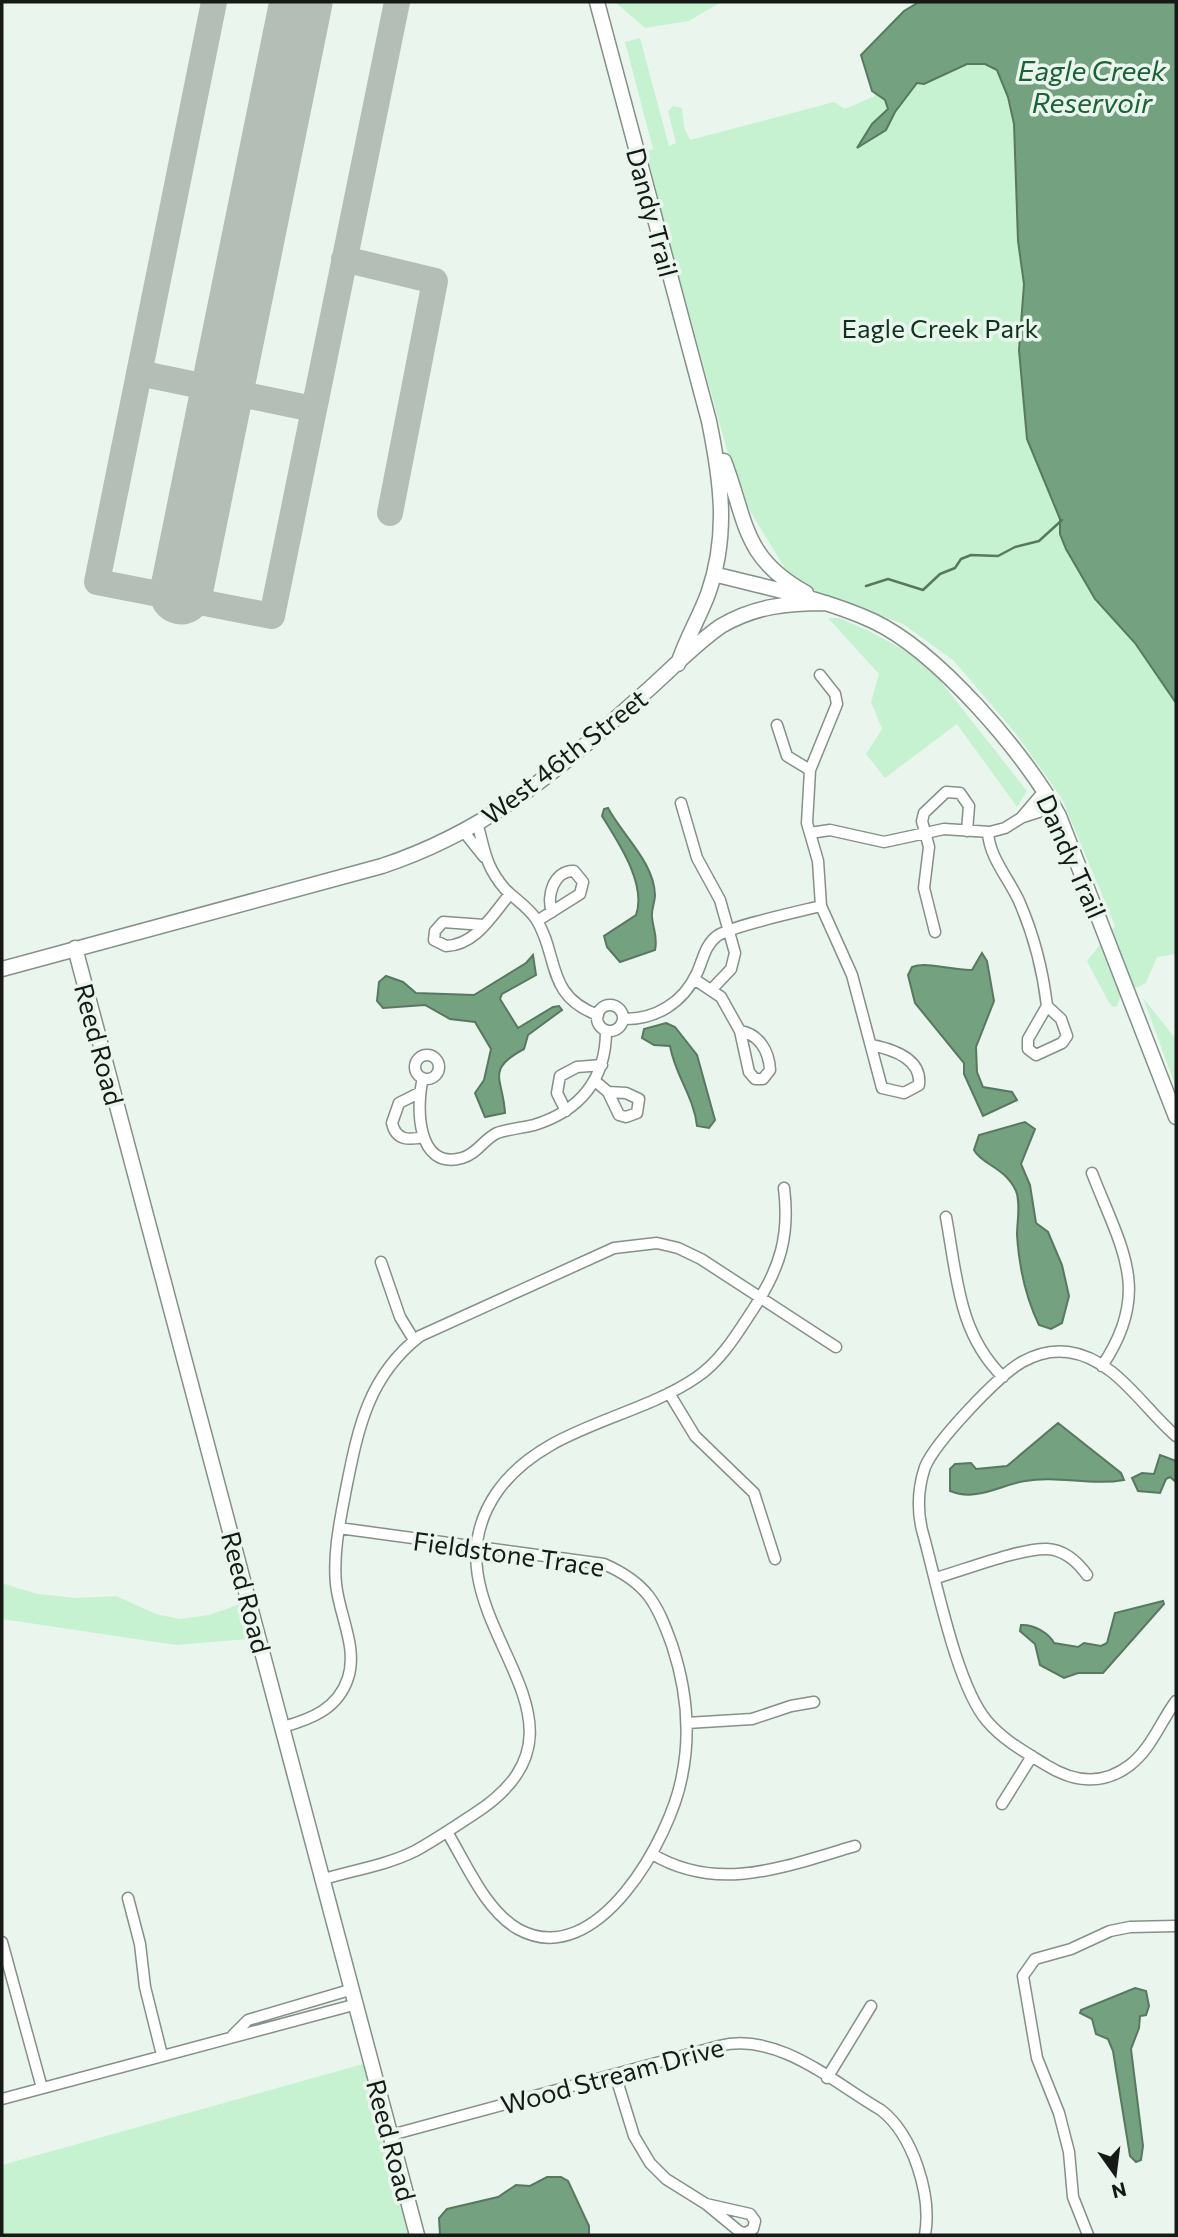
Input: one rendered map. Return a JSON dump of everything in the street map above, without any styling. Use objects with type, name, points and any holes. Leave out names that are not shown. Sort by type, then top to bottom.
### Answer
[{"type":"street","name":"Dandy Trail","points":[[597,2],[709,421]]},
{"type":"street","name":"West 46th Street","points":[[2,969],[382,866],[478,825],[565,762],[677,665],[714,574],[722,505],[709,421]]},
{"type":"street","points":[[709,421],[729,474],[741,521],[752,544],[783,578],[826,603]]},
{"type":"street","points":[[714,574],[826,603]]},
{"type":"street","name":"Dandy Trail","points":[[826,603],[878,624],[925,654],[975,704],[1044,791],[1079,863],[1176,1117]]},
{"type":"street","points":[[677,665],[717,629],[748,612],[774,605],[826,603]]},
{"type":"street","points":[[820,674],[835,694],[837,704],[810,770],[807,811],[819,865],[821,906],[848,962],[882,1087],[904,1093],[919,1085],[919,1072],[913,1063],[887,1048],[871,1045]]},
{"type":"street","points":[[777,725],[787,757],[810,770]]},
{"type":"street","points":[[935,932],[924,888],[929,852],[922,821],[924,813],[946,792],[953,790],[964,795],[969,804],[967,831]]},
{"type":"street","points":[[1021,818],[1044,791]]},
{"type":"street","points":[[681,803],[697,858],[720,900],[735,953],[733,964],[712,989]]},
{"type":"street","points":[[810,834],[830,830],[884,842],[944,829],[988,832],[1005,828],[1021,818],[1054,807]]},
{"type":"street","points":[[478,825],[484,857]]},
{"type":"street","points":[[464,832],[510,894],[537,921],[559,982],[576,1002],[598,1015]]},
{"type":"street","points":[[988,832],[991,849],[1023,913],[1041,970],[1047,1006],[1061,1019],[1068,1034],[1062,1043],[1036,1055],[1028,1049],[1028,1039],[1047,1006]]},
{"type":"street","points":[[537,921],[552,912],[582,890],[583,882],[578,874],[570,870],[558,879],[548,898],[552,912]]},
{"type":"street","points":[[484,925],[510,894]]},
{"type":"street","points":[[623,1019],[639,1019],[658,1013],[677,1000],[694,979],[709,945],[718,935],[821,906]]},
{"type":"street","name":"Reed Road","points":[[75,948],[417,2235]]},
{"type":"street","points":[[694,979],[712,989],[722,999],[740,1031]]},
{"type":"street","points":[[606,1031],[599,1024],[598,1015],[603,1008],[612,1006],[620,1010],[623,1019]]},
{"type":"street","points":[[606,1031],[616,1030],[623,1019]]},
{"type":"street","points":[[423,1078],[418,1116],[424,1137],[442,1157],[459,1159],[471,1154],[498,1133],[531,1125],[566,1111],[586,1095],[602,1065],[606,1031]]},
{"type":"street","points":[[566,1111],[556,1093],[560,1076],[577,1067],[602,1065]]},
{"type":"street","points":[[595,1081],[608,1092]]},
{"type":"street","points":[[419,1093],[399,1102],[392,1123],[397,1135],[405,1140],[424,1137]]},
{"type":"street","points":[[1093,1173],[1125,1258],[1130,1289],[1124,1328],[1102,1366]]},
{"type":"street","points":[[324,1879],[393,1860],[447,1832],[507,1790],[526,1760],[531,1734],[527,1703],[480,1595],[477,1547],[481,1525],[496,1493],[530,1458],[553,1444],[669,1393],[696,1377],[717,1359],[761,1298],[784,1250],[788,1215],[784,1188]]},
{"type":"street","points":[[946,1217],[968,1329],[979,1349],[1003,1377]]},
{"type":"street","points":[[283,1727],[303,1721],[326,1709],[339,1696],[348,1676],[351,1650],[335,1577],[338,1528],[358,1427],[366,1402],[383,1372],[414,1340],[446,1322],[590,1257],[635,1243],[657,1243],[686,1251],[836,1347]]},
{"type":"street","points":[[381,1262],[399,1313],[414,1340]]},
{"type":"street","points":[[1176,1436],[1102,1366],[1078,1355],[1052,1352],[1023,1362],[1003,1377],[945,1436],[925,1470],[919,1496],[919,1518],[972,1698],[998,1732],[1067,1776],[1093,1780],[1110,1777],[1139,1757],[1176,1701]]},
{"type":"street","points":[[669,1393],[695,1436],[754,1493],[775,1559]]},
{"type":"street","name":"Fieldstone Trace","points":[[338,1528],[604,1564],[635,1580],[652,1599],[662,1618],[680,1675],[687,1723],[680,1786],[668,1823],[652,1854],[629,1887],[589,1925],[565,1935],[539,1936],[518,1929],[498,1913],[447,1832]]},
{"type":"street","points":[[936,1578],[1045,1549],[1064,1553],[1079,1564],[1087,1575]]},
{"type":"street","points":[[687,1723],[752,1719],[791,1706],[814,1702]]},
{"type":"street","points":[[1002,1804],[1032,1756]]},
{"type":"street","points":[[652,1854],[675,1866],[700,1873],[735,1876],[769,1871],[855,1846]]},
{"type":"street","points":[[128,1898],[140,1944],[143,1980],[162,2055]]},
{"type":"street","points":[[1088,2235],[1073,2196],[1069,2151],[1059,2113],[1037,2058],[1023,1982],[1026,1968],[1039,1957],[1071,1949],[1110,1931],[1130,1927],[1176,1926]]},
{"type":"street","points":[[2,1942],[42,2088]]},
{"type":"street","points":[[2,2099],[231,2037],[248,2021],[355,1996]]},
{"type":"street","points":[[828,2078],[871,2006]]},
{"type":"street","name":"Wood Stream Drive","points":[[391,2135],[740,2042],[779,2050],[881,2110],[902,2132],[912,2151],[924,2201],[925,2235]]},
{"type":"street","points":[[615,2074],[631,2128],[645,2156],[666,2179],[706,2204]]},
{"type":"green space","points":[[615,2],[721,2],[689,21],[645,28]]},
{"type":"green space","name":"Eagle Creek Park","points":[[919,2],[1176,2],[1176,954],[1157,957],[1146,983],[1121,995],[1117,1006],[1113,1007],[1087,961],[1115,926],[1062,799],[1017,735],[954,661],[903,624],[815,591],[789,575],[739,493],[644,152],[653,149],[625,42],[640,38],[669,146],[676,143],[668,111],[673,106],[682,108],[684,127],[690,140],[834,102],[845,109],[875,96],[861,55],[904,11]]},
{"type":"green space","points":[[828,618],[839,618],[869,631],[913,655],[935,674],[1027,791],[1017,807],[957,724],[885,778],[866,754],[882,729],[871,702],[879,674]]},
{"type":"green space","points":[[1143,998],[1176,1039],[1176,1087]]},
{"type":"green space","points":[[2,1583],[37,1594],[76,1598],[116,1596],[156,1614],[179,1619],[209,1615],[240,1604],[248,1639],[176,1645],[2,1619]]},
{"type":"green space","points":[[370,2062],[415,2235],[2,2235],[2,2165]]},
{"type":"water","name":"Eagle Creek Reservoir","points":[[919,2],[1176,2],[1176,703],[1135,643],[1095,599],[1066,549],[1060,534],[1060,519],[1027,439],[1019,350],[1024,284],[1018,241],[1014,124],[1008,97],[997,70],[985,64],[967,64],[924,84],[917,83],[895,112],[886,130],[857,148],[872,124],[888,109],[885,100],[872,91],[861,55],[904,11]]},
{"type":"water","points":[[608,808],[644,860],[655,895],[652,914],[655,950],[620,962],[607,947],[604,936],[636,915],[638,890],[629,864],[602,816],[604,809]]},
{"type":"water","points":[[982,953],[987,961],[994,1001],[976,1047],[977,1072],[983,1087],[1012,1092],[1017,1100],[983,1116],[964,1074],[964,1063],[915,1003],[908,975],[912,967],[918,965],[972,970]]},
{"type":"water","points":[[533,955],[536,975],[502,994],[500,999],[518,1028],[553,1007],[559,1006],[562,1010],[528,1035],[524,1049],[504,1063],[499,1076],[505,1113],[485,1117],[475,1093],[484,1080],[491,1049],[475,1022],[450,1019],[425,1005],[383,1008],[377,1001],[379,982],[386,976],[403,982],[416,993],[474,995],[526,963]]},
{"type":"water","points":[[666,1023],[675,1027],[697,1055],[715,1120],[709,1128],[697,1126],[670,1046],[654,1045],[642,1038],[644,1029]]},
{"type":"water","points":[[1025,1122],[1035,1129],[1021,1164],[1030,1185],[1036,1223],[1048,1232],[1062,1265],[1069,1296],[1062,1323],[1051,1329],[1039,1325],[1024,1281],[1018,1247],[1019,1207],[1016,1191],[1000,1171],[974,1150],[979,1135]]},
{"type":"water","points":[[1058,1423],[1121,1473],[1124,1480],[1099,1482],[1037,1479],[979,1494],[950,1491],[950,1469],[955,1464],[971,1463],[976,1469],[1007,1466]]},
{"type":"water","points":[[1160,1455],[1176,1461],[1176,1482],[1170,1477],[1166,1479],[1160,1493],[1138,1491],[1132,1478],[1142,1473],[1154,1474]]},
{"type":"water","points":[[1163,1601],[1164,1604],[1103,1673],[1078,1673],[1064,1678],[1040,1665],[1035,1644],[1020,1631],[1021,1625],[1026,1625],[1045,1633],[1054,1643],[1078,1647],[1084,1643],[1101,1646],[1107,1643],[1115,1613]]},
{"type":"water","points":[[1135,1988],[1146,1991],[1149,2006],[1146,2015],[1140,2016],[1139,2028],[1131,2049],[1143,2146],[1141,2160],[1136,2162],[1130,2156],[1113,2051],[1108,2039],[1096,2034],[1092,2019],[1080,2013],[1081,2010]]},
{"type":"water","points":[[547,2177],[561,2177],[568,2181],[589,2226],[589,2235],[440,2235],[439,2218],[447,2209],[498,2197],[516,2185],[530,2186]]},
{"type":"waterway","points":[[866,586],[888,579],[923,590],[940,574],[955,568],[961,559],[971,555],[998,556],[1015,547],[1039,541],[1062,520]]},
{"type":"taxiway","points":[[214,2],[97,582],[272,616],[397,2]]},
{"type":"taxiway","points":[[344,259],[435,281],[390,513]]},
{"type":"taxiway","points":[[139,373],[308,408]]},
{"type":"runway","points":[[181,593],[301,2]]}]
